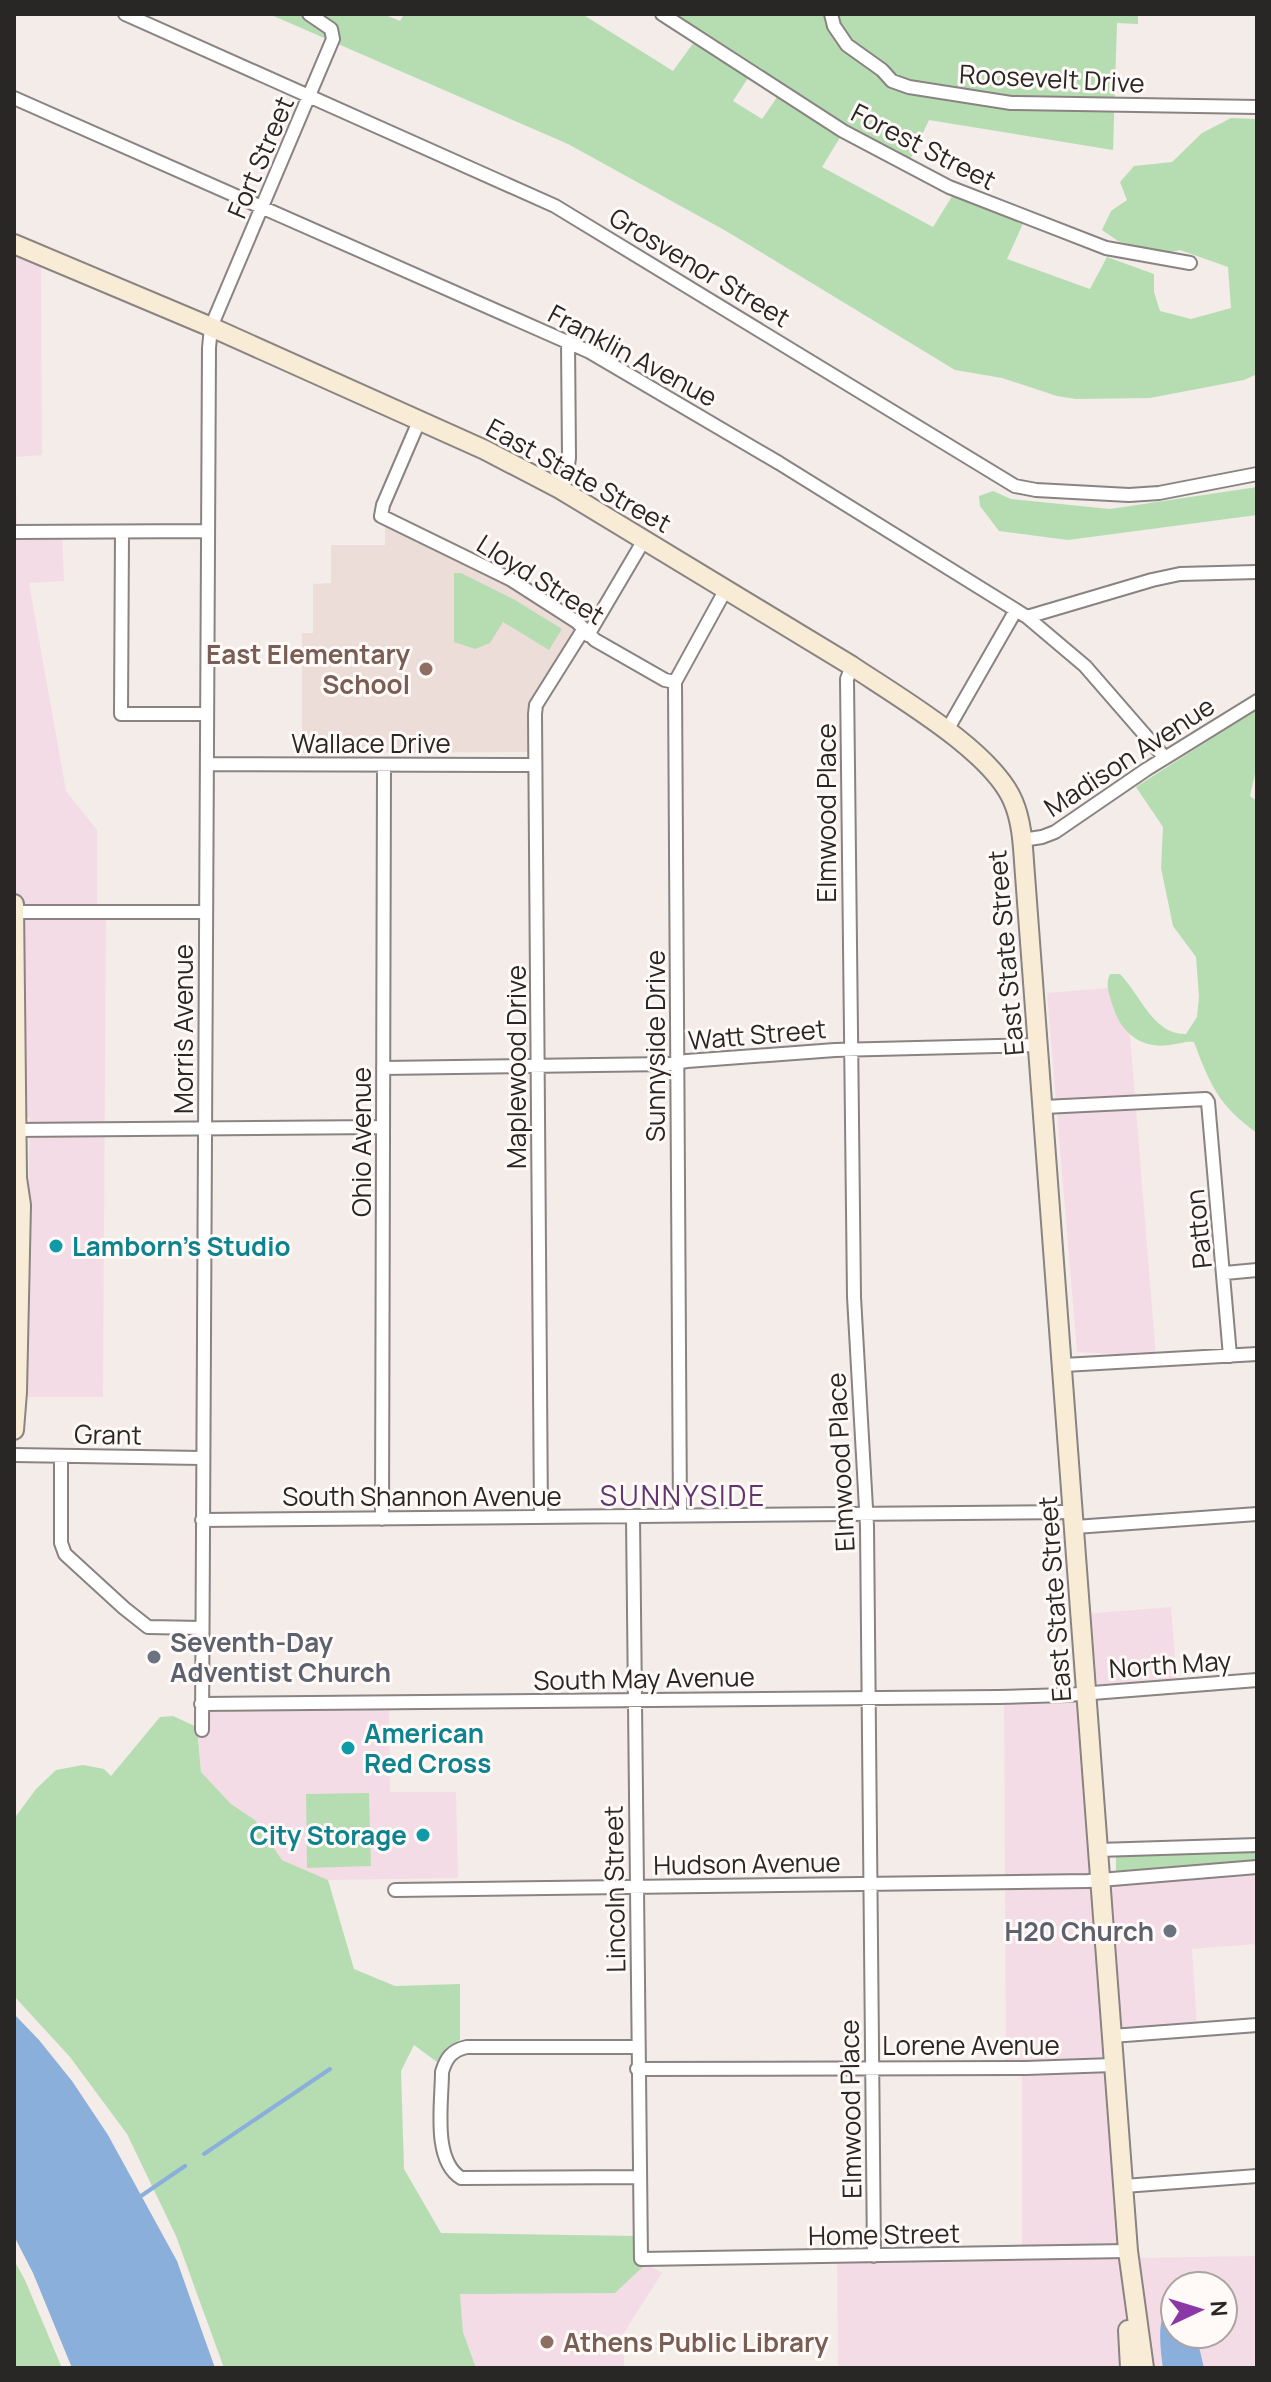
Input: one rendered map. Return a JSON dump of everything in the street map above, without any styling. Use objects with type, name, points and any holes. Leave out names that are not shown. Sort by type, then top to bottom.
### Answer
[{"type":"main road","name":"East State Street","points":[[14,244],[420,419],[560,489],[852,666],[946,732],[988,766],[1003,783],[1017,812],[1022,840],[1064,1365],[1113,2065],[1128,2251],[1144,2368]]},
{"type":"main road","points":[[14,904],[15,1183],[21,1205],[14,1430]]},
{"type":"main road","name":"East State Street","points":[[1128,2251],[1125,2285],[1130,2368]]},
{"type":"street","name":"Grosvenor Street","points":[[125,14],[555,206],[1015,486],[1129,495],[1159,493],[1257,474]]},
{"type":"street","name":"Fort Street","points":[[211,327],[334,35],[331,29],[309,14]]},
{"type":"street","name":"Forest Street","points":[[662,14],[854,137],[949,187],[1106,248],[1190,263]]},
{"type":"street","name":"Roosevelt Drive","points":[[831,14],[834,26],[847,45],[892,81],[909,87],[1011,103],[1257,107]]},
{"type":"street","name":"Franklin Avenue","points":[[14,98],[568,341],[767,456],[1022,614],[1085,666],[1165,758]]},
{"type":"street","name":"Morris Avenue","points":[[202,1730],[211,327]]},
{"type":"street","points":[[560,489],[569,458],[568,341]]},
{"type":"street","name":"Lloyd Street","points":[[420,419],[381,516],[510,579],[575,621],[586,632],[665,680],[675,682]]},
{"type":"street","points":[[14,532],[208,531]]},
{"type":"street","points":[[122,532],[121,714],[207,714]]},
{"type":"street","name":"Maplewood Drive","points":[[541,1517],[536,705],[644,540]]},
{"type":"street","points":[[946,732],[1022,614],[1180,574],[1257,572]]},
{"type":"street","name":"Sunnyside Drive","points":[[680,1516],[675,682],[726,589]]},
{"type":"street","name":"Elmwood Place","points":[[852,666],[847,679],[850,1049],[854,1297],[866,1514],[874,2256]]},
{"type":"street","name":"Madison Avenue","points":[[1022,840],[1055,832],[1257,701]]},
{"type":"street","name":"Wallace Drive","points":[[207,764],[535,765]]},
{"type":"street","name":"Ohio Avenue","points":[[382,1519],[384,765]]},
{"type":"street","points":[[14,912],[206,912]]},
{"type":"street","name":"Watt Street","points":[[383,1068],[677,1063],[850,1049],[1038,1045]]},
{"type":"street","name":"Patton","points":[[1044,1107],[1206,1099],[1225,1273],[1230,1356]]},
{"type":"street","points":[[16,1130],[383,1127]]},
{"type":"street","points":[[1225,1273],[1257,1270]]},
{"type":"street","points":[[1064,1365],[1257,1354]]},
{"type":"street","name":"Grant","points":[[14,1455],[202,1458]]},
{"type":"street","points":[[61,1456],[61,1543],[65,1554],[148,1627],[202,1628]]},
{"type":"street","name":"South Shannon Avenue","points":[[202,1520],[866,1514],[1075,1520],[1257,1514]]},
{"type":"street","name":"Lincoln Street","points":[[633,1517],[641,2259]]},
{"type":"street","name":"North May","points":[[1087,1693],[1257,1680]]},
{"type":"street","name":"South May Avenue","points":[[201,1704],[868,1699],[1087,1693]]},
{"type":"street","points":[[1098,1850],[1257,1845]]},
{"type":"street","name":"Hudson Avenue","points":[[395,1890],[1100,1879],[1257,1867]]},
{"type":"street","points":[[1112,2036],[1257,2025]]},
{"type":"street","points":[[637,2047],[467,2047],[456,2050],[442,2072],[443,2150],[449,2169],[461,2178],[640,2177]]},
{"type":"street","name":"Lorene Avenue","points":[[637,2069],[1113,2065]]},
{"type":"street","points":[[1124,2186],[1257,2176]]},
{"type":"street","name":"Home Street","points":[[641,2259],[1128,2251]]},
{"type":"shaded area","points":[[14,251],[41,262],[42,455],[15,457],[17,531],[62,532],[64,581],[29,583],[66,791],[97,830],[97,912],[106,913],[103,1397],[24,1397],[30,1117],[14,1117]]},
{"type":"shaded area","name":"East Elementary School","points":[[395,524],[490,572],[576,626],[529,705],[529,752],[302,753],[302,633],[313,633],[313,584],[331,583],[331,545],[385,545],[385,527]]},
{"type":"shaded area","points":[[1108,988],[1114,1011],[1130,1036],[1156,1356],[1077,1352],[1047,993]]},
{"type":"shaded area","points":[[1171,1607],[1177,1681],[1084,1690],[1102,1883],[1255,1871],[1257,1944],[1192,1949],[1197,2024],[1116,2032],[1138,2258],[1257,2256],[1257,2368],[838,2368],[837,2251],[1022,2249],[1022,2073],[1006,2073],[1004,1693],[1079,1690],[1074,1615]]},
{"type":"shaded area","points":[[389,1707],[390,1792],[456,1792],[458,1878],[328,1880],[282,1860],[255,1820],[231,1804],[201,1772],[196,1708]]},
{"type":"shaded area","points":[[646,2264],[662,2273],[624,2333],[624,2368],[476,2368],[463,2332],[460,2293],[615,2293]]},
{"type":"green space","points":[[269,14],[383,14],[400,21],[404,14],[582,14],[673,71],[697,38],[662,14],[1138,14],[1138,24],[1117,23],[1113,150],[929,120],[908,164],[844,131],[822,167],[933,227],[956,190],[1026,217],[1007,259],[1090,289],[1107,257],[1154,274],[1154,292],[1160,311],[1191,319],[1231,308],[1228,267],[1180,250],[1162,254],[1118,241],[1102,230],[1111,211],[1127,200],[1120,182],[1134,166],[1172,162],[1202,133],[1231,118],[1257,119],[1257,374],[1244,380],[1150,398],[1076,399],[1002,378],[955,370],[726,231],[568,144]],"holes":[[[752,72],[782,90],[762,119],[733,101]]]},
{"type":"green space","points":[[1257,487],[1257,515],[1068,540],[999,531],[980,506],[979,496],[993,491],[1011,499],[1110,509]]},
{"type":"green space","points":[[454,573],[461,573],[515,600],[562,629],[549,650],[503,622],[490,643],[475,649],[454,642]]},
{"type":"green space","points":[[1257,709],[1257,765],[1250,796],[1257,801],[1257,1133],[1233,1113],[1217,1094],[1194,1042],[1164,1046],[1144,1043],[1135,1038],[1116,1015],[1108,985],[1110,974],[1120,974],[1156,1021],[1175,1033],[1186,1034],[1197,1017],[1196,957],[1173,926],[1161,868],[1163,827],[1136,787]]},
{"type":"green space","points":[[173,1716],[197,1727],[201,1772],[231,1804],[255,1820],[282,1860],[328,1880],[354,1969],[395,1986],[460,1984],[460,2040],[448,2047],[437,2062],[414,2045],[401,2071],[404,2169],[441,2233],[637,2236],[647,2253],[646,2264],[615,2293],[460,2294],[463,2332],[476,2368],[224,2368],[176,2236],[127,2134],[70,2057],[14,1996],[14,1819],[36,1789],[56,1770],[83,1765],[104,1769],[111,1776],[160,1717]]},
{"type":"green space","points":[[369,1793],[371,1866],[307,1868],[306,1794]]},
{"type":"green space","points":[[1257,1847],[1257,1860],[1116,1871],[1116,1856],[1136,1851]]},
{"type":"green space","points":[[14,2260],[25,2280],[62,2368],[14,2368]]},
{"type":"water","points":[[14,2014],[72,2081],[108,2135],[177,2261],[215,2368],[72,2368],[33,2273],[14,2236]]},
{"type":"water","points":[[1161,2350],[1200,2350],[1204,2368],[1163,2368]]},
{"type":"waterway","points":[[204,2154],[330,2069]]},
{"type":"waterway","points":[[141,2196],[185,2166]]},
{"type":"place","name":"East Elementary School","points":[[426,669]]},
{"type":"place","name":"Lamborn's Studio","points":[[56,1246]]},
{"type":"place","name":"Seventh-Day Adventist Church","points":[[154,1657]]},
{"type":"place","name":"American Red Cross","points":[[348,1748]]},
{"type":"place","name":"City Storage","points":[[423,1835]]},
{"type":"place","name":"H20 Church","points":[[1170,1931]]},
{"type":"place","name":"Athens Public Library","points":[[547,2342]]},
{"type":"district","name":"SUNNYSIDE","points":[[683,1495]]}]
